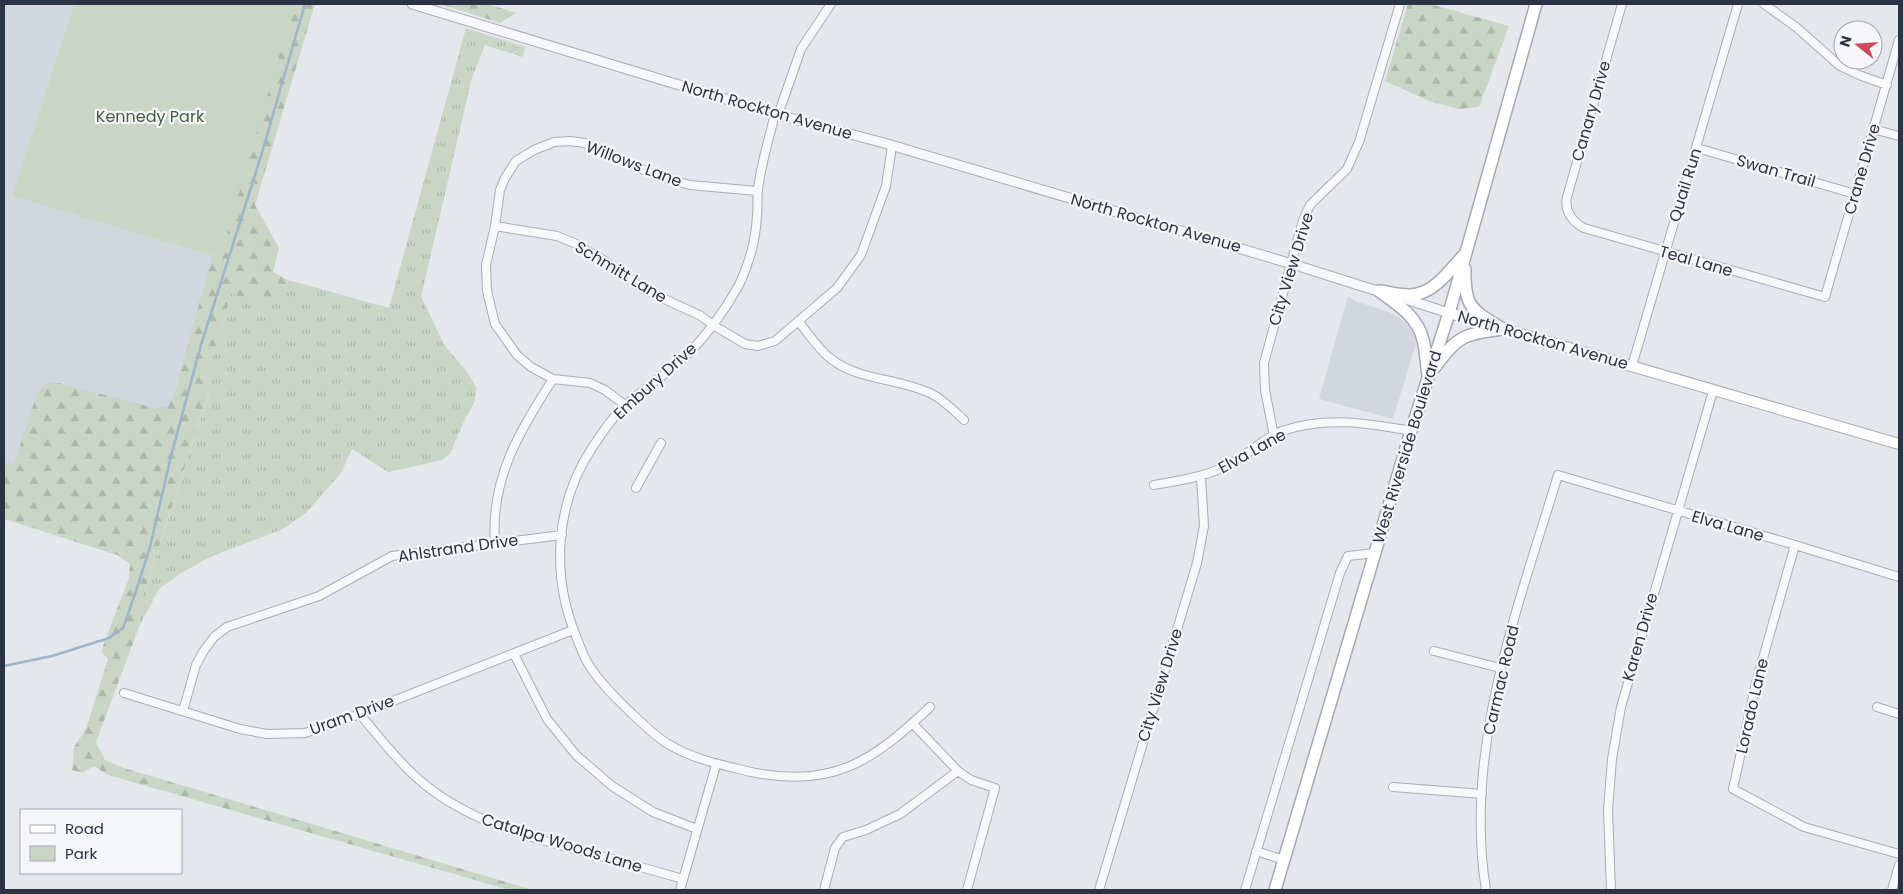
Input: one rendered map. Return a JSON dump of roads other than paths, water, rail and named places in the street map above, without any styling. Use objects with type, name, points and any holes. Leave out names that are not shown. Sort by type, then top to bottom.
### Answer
[{"type":"main road","name":"West Riverside Boulevard","points":[[1275,890],[1411,431],[1449,313],[1536,4]]},
{"type":"main road","points":[[1379,291],[1409,295],[1427,290],[1437,284],[1466,253]]},
{"type":"main road","points":[[1466,253],[1465,280],[1470,305],[1477,313],[1504,329]]},
{"type":"main road","points":[[1379,291],[1409,314],[1416,323],[1424,341],[1428,377]]},
{"type":"main road","name":"North Rockton Avenue","points":[[1449,313],[1899,444]]},
{"type":"main road","points":[[1428,377],[1448,349],[1458,340],[1469,334],[1504,329]]},
{"type":"street","name":"North Rockton Avenue","points":[[412,4],[777,114],[1292,264],[1449,313]]},
{"type":"street","name":"Embury Drive","points":[[831,4],[801,49],[777,114],[763,160],[757,191],[757,217],[752,249],[739,284],[713,326],[686,355],[624,405],[591,449],[578,472],[564,514],[559,548],[561,582],[566,612],[585,659],[598,678],[636,718],[669,744],[716,765],[785,777],[818,776],[851,766],[872,756],[930,707]]},
{"type":"street","name":"City View Drive","points":[[1274,436],[1265,390],[1264,363],[1303,220],[1310,205],[1347,169],[1353,158],[1360,142],[1400,4]]},
{"type":"street","name":"Canary Drive","points":[[1571,217],[1566,208],[1567,197],[1622,4]]},
{"type":"street","name":"Quail Run","points":[[1632,366],[1738,4]]},
{"type":"street","points":[[1764,4],[1796,27],[1840,66],[1887,85]]},
{"type":"street","name":"Crane Drive","points":[[1825,297],[1899,40]]},
{"type":"street","points":[[1873,129],[1899,136]]},
{"type":"street","name":"Willows Lane","points":[[624,405],[605,390],[590,383],[554,380],[531,367],[517,355],[495,324],[487,291],[486,265],[495,226],[500,190],[505,178],[516,161],[554,142],[585,143],[657,176],[690,185],[757,191]]},
{"type":"street","name":"Schmitt Lane","points":[[495,226],[557,236],[574,243],[605,261],[644,289],[701,316],[713,326],[745,344],[758,346],[775,341],[837,288],[861,255],[886,186],[892,146]]},
{"type":"street","name":"Swan Trail","points":[[1696,148],[1855,194]]},
{"type":"street","name":"Teal Lane","points":[[1571,217],[1578,225],[1584,228],[1825,297]]},
{"type":"street","points":[[798,321],[831,359],[855,372],[913,387],[932,394],[947,404],[964,420]]},
{"type":"street","points":[[495,543],[494,522],[502,477],[515,442],[554,380]]},
{"type":"street","name":"Karen Drive","points":[[1611,890],[1608,810],[1616,734],[1627,682],[1713,391]]},
{"type":"street","name":"Elva Lane","points":[[1154,485],[1200,477],[1235,461],[1283,431],[1314,424],[1337,421],[1411,431]]},
{"type":"street","points":[[636,488],[661,443]]},
{"type":"street","name":"Elva Lane","points":[[1558,475],[1899,577]]},
{"type":"street","name":"Carmac Road","points":[[1486,890],[1482,869],[1482,794],[1486,751],[1500,668],[1558,475]]},
{"type":"street","name":"City View Drive","points":[[1099,890],[1197,563],[1204,526],[1200,477]]},
{"type":"street","name":"Ahlstrand Drive","points":[[183,711],[196,665],[214,637],[227,627],[320,596],[392,556],[562,535]]},
{"type":"street","name":"Lorado Lane","points":[[1795,545],[1756,684],[1733,789],[1804,827],[1899,854]]},
{"type":"street","points":[[1245,890],[1342,566],[1345,560],[1352,554],[1375,553]]},
{"type":"street","name":"Uram Drive","points":[[124,693],[240,729],[267,734],[305,733],[360,714],[574,630]]},
{"type":"street","points":[[1434,651],[1500,668]]},
{"type":"street","points":[[514,654],[547,718],[576,755],[612,786],[653,812],[697,829]]},
{"type":"street","points":[[1878,707],[1899,714]]},
{"type":"street","name":"Catalpa Woods Lane","points":[[360,714],[416,777],[476,817],[504,829],[684,879]]},
{"type":"street","points":[[912,724],[958,772],[971,780],[995,788],[967,890]]},
{"type":"street","points":[[680,890],[716,765]]},
{"type":"street","points":[[824,890],[834,848],[843,837],[866,830],[900,814],[958,772]]},
{"type":"street","points":[[1393,787],[1482,794]]},
{"type":"street","points":[[1256,851],[1284,860]]},
{"type":"street","points":[[1892,890],[1899,865]]},
{"type":"waterway","points":[[4,666],[52,656],[109,638],[123,628],[150,547],[171,456],[201,345],[261,156],[305,4]]},
{"type":"park label","name":"Kennedy Park","points":[[150,116]]}]
